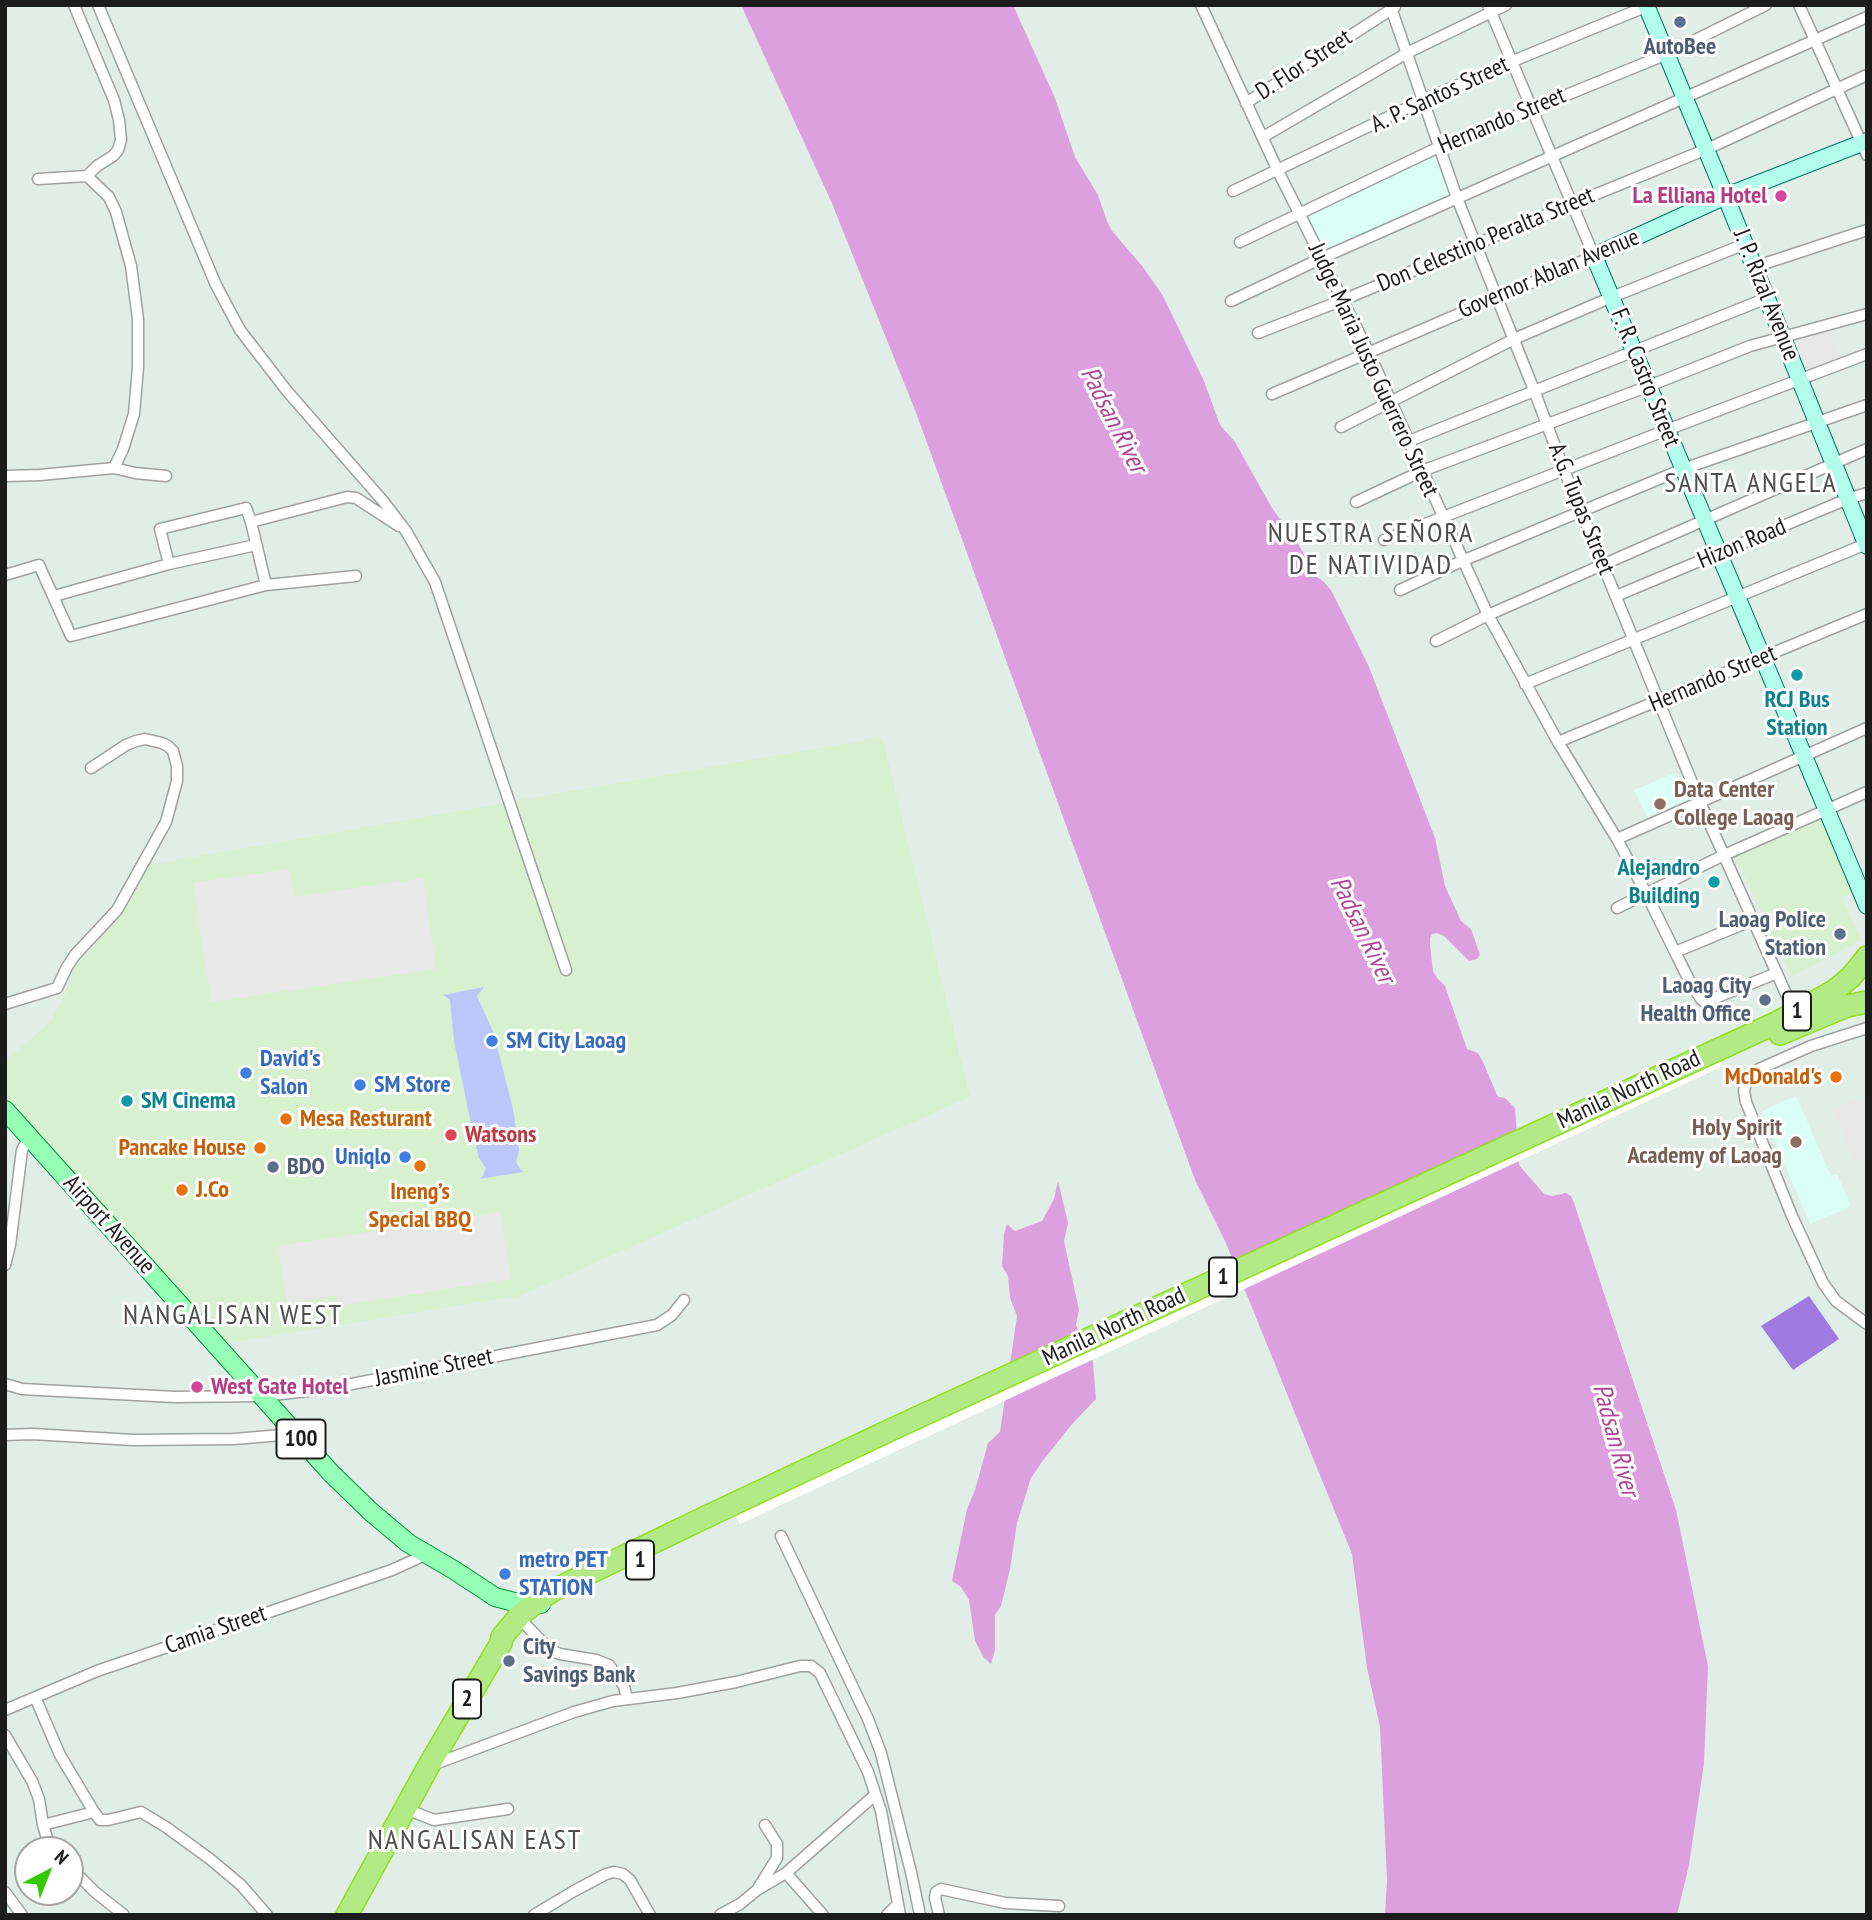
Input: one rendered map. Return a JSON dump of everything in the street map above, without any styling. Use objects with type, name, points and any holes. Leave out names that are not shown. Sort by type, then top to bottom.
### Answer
[{"type":"highway","name":"Manila North Road","points":[[1718,1055],[1834,991],[1851,977],[1867,957]]},
{"type":"highway","name":"Manila North Road","points":[[523,1619],[733,1511],[1718,1055],[1847,1006],[1867,1002]]},
{"type":"highway","name":"2","points":[[347,1915],[428,1767],[523,1619]]},
{"type":"main road","name":"J. P. Rizal Avenue","points":[[1648,6],[1866,545]]},
{"type":"main road","name":"Governor Ablan Avenue","points":[[1594,256],[1726,196],[1865,146]]},
{"type":"main road","name":"F. R. Castro Street","points":[[1594,256],[1827,809],[1860,870],[1867,906]]},
{"type":"main road","name":"Airport Avenue","points":[[5,1110],[331,1473],[408,1543],[454,1570],[482,1582],[523,1619]]},
{"type":"main road","points":[[493,1594],[501,1610],[523,1619]]},
{"type":"street","points":[[38,179],[87,176],[113,156],[121,140],[114,100],[74,5]]},
{"type":"street","points":[[98,5],[216,285],[240,330],[287,391],[383,500],[406,531],[435,582],[566,970]]},
{"type":"street","name":"Judge Maria Justo Guerrero Street","points":[[1200,5],[1278,171],[1368,351],[1488,615],[1558,742],[1617,839],[1690,982],[1705,1002],[1777,973]]},
{"type":"street","points":[[1263,137],[1407,53],[1490,9],[1506,5]]},
{"type":"street","name":"Hernando Street","points":[[1240,242],[1439,147],[1667,54],[1766,5]]},
{"type":"street","points":[[1799,5],[1865,146]]},
{"type":"street","name":"D. Flor Street","points":[[1246,103],[1393,6]]},
{"type":"street","name":"A.G. Tupas Street","points":[[1393,6],[1457,198],[1564,470],[1700,802],[1791,1005]]},
{"type":"street","name":"A. P. Santos Street","points":[[1233,191],[1424,100],[1648,6]]},
{"type":"street","name":"F. R. Castro Street","points":[[1490,9],[1594,256]]},
{"type":"street","points":[[1231,302],[1322,258],[1867,17]]},
{"type":"street","name":"Don Celestino Peralta Street","points":[[1258,333],[1707,149],[1867,75]]},
{"type":"street","points":[[87,176],[109,197],[117,212],[131,266],[138,319],[134,414],[114,468]]},
{"type":"street","points":[[1754,267],[1867,230]]},
{"type":"street","points":[[1341,427],[1514,340],[1745,244]]},
{"type":"street","name":"Governor Ablan Avenue","points":[[1272,394],[1594,256]]},
{"type":"street","points":[[1409,441],[1767,298]]},
{"type":"street","points":[[1356,502],[1422,471],[1750,346],[1867,314]]},
{"type":"street","points":[[1384,540],[1867,354]]},
{"type":"street","points":[[1400,590],[1462,561],[1682,469],[1867,405]]},
{"type":"street","points":[[1436,641],[1488,615],[1867,449]]},
{"type":"street","points":[[5,476],[114,468],[166,476]]},
{"type":"street","name":"Hizon Road","points":[[1616,596],[1867,493]]},
{"type":"street","points":[[251,522],[347,497],[356,498],[406,531]]},
{"type":"street","points":[[169,564],[160,529],[246,508],[266,585]]},
{"type":"street","points":[[54,596],[169,564],[256,545]]},
{"type":"street","points":[[1525,684],[1866,545]]},
{"type":"street","points":[[5,575],[39,565],[71,636],[266,585],[356,576]]},
{"type":"street","name":"Hernando Street","points":[[1558,742],[1867,614]]},
{"type":"street","points":[[1617,839],[1867,728]]},
{"type":"street","points":[[5,1004],[57,988],[75,955],[117,910],[166,822],[177,781],[177,766],[173,751],[168,747],[145,739],[136,741],[91,768]]},
{"type":"street","points":[[1618,908],[1724,855],[1867,792]]},
{"type":"street","points":[[1675,952],[1753,920]]},
{"type":"street","points":[[1802,1027],[1811,1046]]},
{"type":"street","points":[[1867,1028],[1811,1046],[1759,1069],[1746,1083],[1744,1091],[1792,1216],[1823,1283],[1836,1301],[1867,1324]]},
{"type":"street","points":[[5,1265],[22,1150],[29,1137]]},
{"type":"street","name":"Jasmine Street","points":[[5,1384],[40,1390],[161,1396],[263,1396],[326,1389],[657,1325],[672,1315],[684,1300]]},
{"type":"street","points":[[5,1435],[133,1440],[234,1440],[295,1432]]},
{"type":"street","points":[[781,1536],[868,1719],[881,1753],[920,1915]]},
{"type":"street","name":"Camia Street","points":[[5,1710],[97,1671],[392,1570],[428,1554]]},
{"type":"street","points":[[523,1619],[550,1650],[609,1665],[624,1686],[627,1699]]},
{"type":"street","points":[[428,1767],[574,1712],[613,1701],[689,1691],[800,1666],[811,1666],[820,1673],[868,1772],[881,1811],[899,1910],[887,1915]]},
{"type":"street","points":[[35,1697],[60,1755],[100,1820],[141,1812],[210,1858],[241,1885],[267,1915]]},
{"type":"street","points":[[5,1735],[32,1781],[39,1799],[46,1836]]},
{"type":"street","points":[[720,1915],[786,1873],[876,1795]]},
{"type":"street","points":[[406,1809],[434,1820],[508,1809]]},
{"type":"street","points":[[43,1825],[94,1812]]},
{"type":"street","points":[[757,1890],[777,1858],[777,1844],[765,1825]]},
{"type":"street","points":[[534,1915],[574,1891],[614,1872],[629,1880],[650,1915]]},
{"type":"street","points":[[786,1873],[823,1915]]},
{"type":"street","points":[[84,1881],[124,1915]]},
{"type":"street","points":[[939,1915],[935,1898],[936,1892],[941,1889],[1005,1903],[1059,1906]]},
{"type":"street","points":[[5,1892],[22,1915]]},
{"type":"shaded area","points":[[1433,152],[1452,198],[1324,252],[1306,216]]},
{"type":"shaded area","points":[[1829,330],[1840,358],[1806,372],[1793,341]]},
{"type":"shaded area","name":"SM City Laoag","points":[[882,737],[970,1097],[520,1296],[228,1343],[5,1102],[5,1061],[51,1021],[75,968],[124,911],[148,865]]},
{"type":"shaded area","points":[[1675,773],[1689,799],[1647,817],[1634,790]]},
{"type":"shaded area","points":[[1823,819],[1854,891],[1842,898],[1861,940],[1792,976],[1735,857]]},
{"type":"shaded area","points":[[289,869],[294,897],[423,878],[436,969],[211,1002],[193,883]]},
{"type":"shaded area","points":[[484,987],[477,996],[494,1034],[513,1109],[519,1150],[516,1162],[524,1172],[479,1179],[486,1168],[479,1158],[471,1124],[454,1041],[450,1000],[443,995]]},
{"type":"shaded area","points":[[1867,1095],[1867,1157],[1855,1162],[1833,1109]]},
{"type":"shaded area","name":"Holy Spirit Academy of Laoag","points":[[1796,1096],[1831,1176],[1837,1174],[1851,1206],[1810,1224],[1762,1111]]},
{"type":"shaded area","points":[[501,1212],[511,1279],[338,1306],[336,1295],[287,1303],[278,1246]]},
{"type":"shaded area","points":[[1809,1296],[1839,1339],[1793,1370],[1761,1326]]},
{"type":"water","name":"Padsan River","points":[[741,5],[1013,5],[1055,98],[1075,157],[1098,195],[1112,231],[1143,267],[1163,296],[1204,381],[1220,425],[1235,442],[1272,508],[1288,526],[1317,577],[1331,590],[1351,630],[1369,667],[1435,838],[1445,886],[1461,921],[1471,929],[1480,955],[1469,961],[1444,936],[1432,934],[1430,945],[1433,971],[1445,986],[1467,1049],[1478,1053],[1497,1095],[1505,1098],[1515,1108],[1519,1165],[1544,1194],[1552,1196],[1566,1193],[1571,1196],[1676,1510],[1708,1666],[1704,1763],[1689,1865],[1677,1915],[1385,1915],[1387,1880],[1380,1727],[1367,1668],[1352,1554],[1225,1241],[1195,1180],[915,410],[831,201]]},
{"type":"water","points":[[1058,1181],[1068,1223],[1064,1241],[1079,1310],[1076,1325],[1093,1362],[1096,1399],[1074,1422],[1031,1478],[1017,1523],[1001,1606],[995,1615],[995,1650],[991,1664],[984,1658],[975,1641],[969,1600],[961,1587],[952,1581],[967,1509],[988,1443],[1000,1432],[1017,1316],[1010,1298],[1008,1276],[1002,1266],[1004,1234],[1007,1224],[1015,1231],[1042,1221],[1054,1199]]},
{"type":"pier","points":[[1711,1041],[1723,1066],[740,1524],[728,1499]]},
{"type":"place","name":"AutoBee","points":[[1680,22]]},
{"type":"place","name":"La Elliana Hotel","points":[[1781,196]]},
{"type":"place","name":"RCJ Bus Station","points":[[1797,675]]},
{"type":"place","name":"Data Center College Laoag","points":[[1660,804]]},
{"type":"place","name":"Alejandro Building","points":[[1714,882]]},
{"type":"place","name":"Laoag Police Station","points":[[1840,934]]},
{"type":"place","name":"Laoag City Health Office","points":[[1765,1000]]},
{"type":"place","name":"SM City Laoag","points":[[492,1041]]},
{"type":"place","name":"David's Salon","points":[[246,1073]]},
{"type":"place","name":"McDonald's","points":[[1836,1077]]},
{"type":"place","name":"SM Store","points":[[360,1085]]},
{"type":"place","name":"SM Cinema","points":[[127,1101]]},
{"type":"place","name":"Mesa Resturant","points":[[286,1119]]},
{"type":"place","name":"Watsons","points":[[451,1135]]},
{"type":"place","name":"Holy Spirit Academy of Laoag","points":[[1796,1142]]},
{"type":"place","name":"Pancake House","points":[[260,1148]]},
{"type":"place","name":"Uniqlo","points":[[405,1157]]},
{"type":"place","name":"Ineng’s Special BBQ","points":[[420,1166]]},
{"type":"place","name":"BDO","points":[[273,1167]]},
{"type":"place","name":"J.Co","points":[[182,1190]]},
{"type":"place","name":"West Gate Hotel","points":[[197,1387]]},
{"type":"place","name":"metro PET STATION","points":[[505,1574]]},
{"type":"place","name":"City Savings Bank","points":[[509,1661]]},
{"type":"district","name":"SANTA ANGELA","points":[[1751,484]]},
{"type":"district","name":"NUESTRA SEÑORA DE NATIVIDAD","points":[[1371,550]]},
{"type":"district","name":"NANGALISAN WEST","points":[[233,1316]]},
{"type":"district","name":"NANGALISAN EAST","points":[[475,1841]]}]
